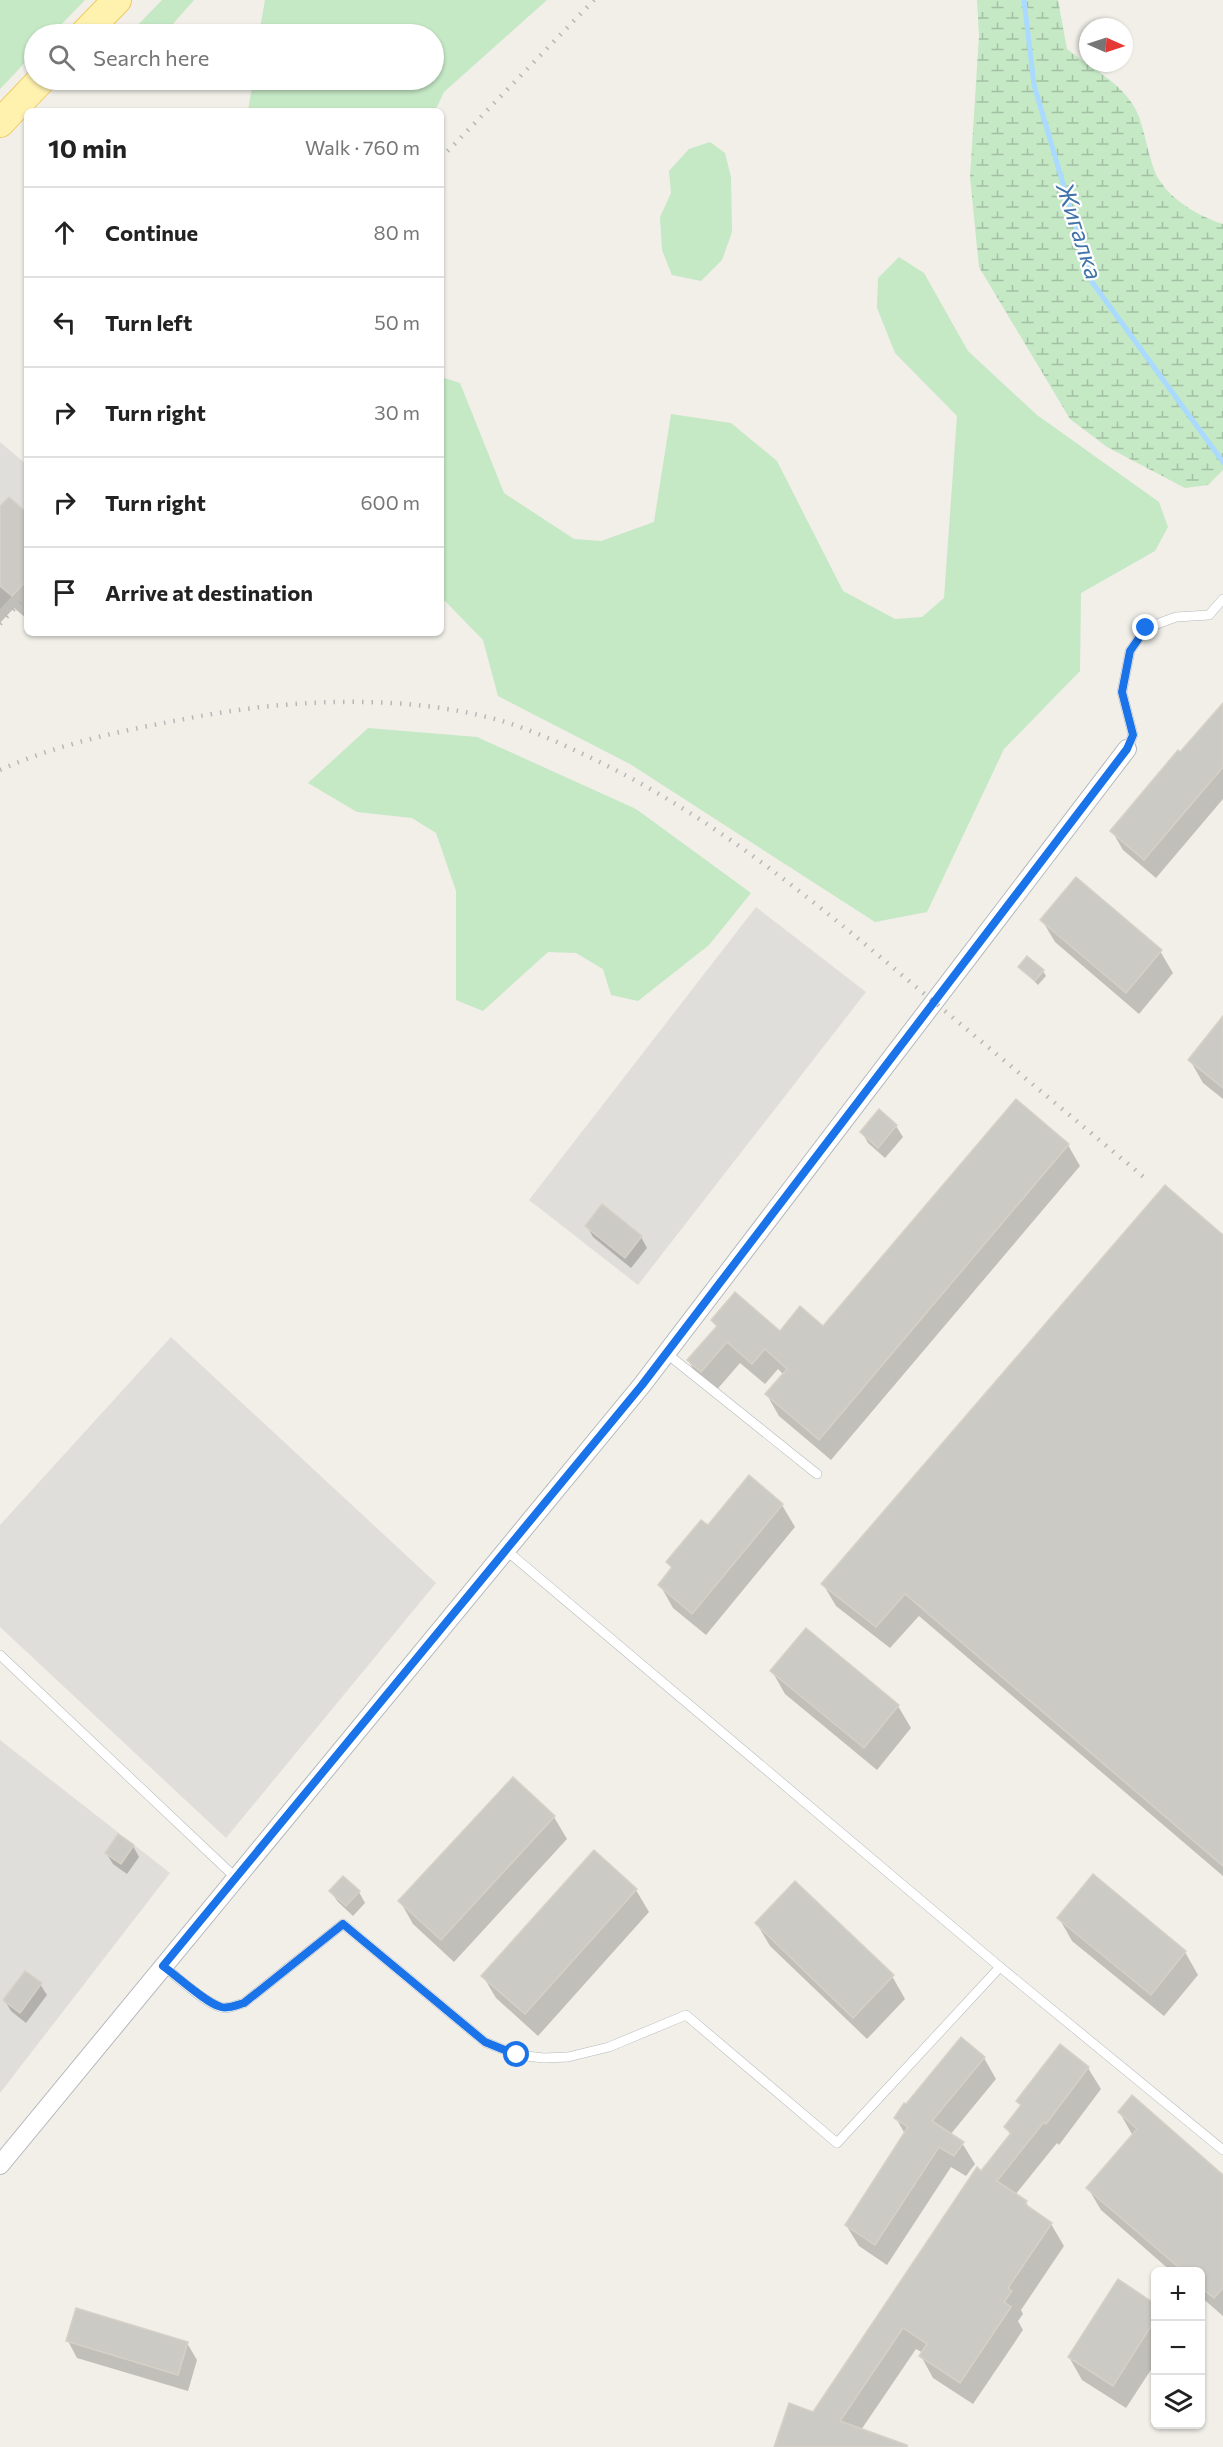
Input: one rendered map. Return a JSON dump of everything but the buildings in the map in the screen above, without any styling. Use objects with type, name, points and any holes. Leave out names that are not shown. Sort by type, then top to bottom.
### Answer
[{"type":"main road","points":[[94,24],[117,0]]},
{"type":"main road","points":[[0,123],[31,90]]},
{"type":"street","points":[[0,2165],[507,1551],[666,1353],[1127,749]]},
{"type":"lane","points":[[1127,749],[1133,735],[1122,692],[1130,651],[1146,628],[1176,617],[1209,615],[1223,599]]},
{"type":"lane","points":[[666,1353],[817,1474]]},
{"type":"lane","points":[[507,1551],[1000,1967],[1223,2150]]},
{"type":"lane","points":[[0,1655],[236,1878]]},
{"type":"lane","points":[[163,1966],[221,2008],[231,2007],[244,2003],[343,1924],[485,2042],[517,2055],[544,2058],[568,2057],[609,2047],[686,2015],[837,2143],[1000,1967]]},
{"type":"shaded area","points":[[0,442],[24,462],[24,583],[0,609]]},
{"type":"shaded area","points":[[756,907],[866,992],[638,1285],[529,1200]]},
{"type":"shaded area","points":[[171,1337],[436,1583],[226,1838],[0,1627],[0,1525]]},
{"type":"shaded area","points":[[0,1740],[170,1873],[0,2093]]},
{"type":"green space","points":[[0,0],[85,0],[62,24],[24,24],[24,64],[0,89]]},
{"type":"green space","points":[[162,0],[194,0],[173,24],[139,24]]},
{"type":"green space","points":[[265,0],[547,0],[444,92],[436,108],[248,108],[251,90],[444,90],[444,24],[261,24]]},
{"type":"green space","points":[[977,0],[1058,0],[1067,49],[1079,58],[1079,72],[1099,72],[1123,92],[1139,117],[1152,164],[1160,181],[1184,205],[1223,224],[1223,470],[1208,485],[1185,488],[1107,447],[1070,419],[979,267],[970,177],[979,36]]},
{"type":"green space","points":[[710,142],[725,153],[731,177],[732,232],[722,260],[701,281],[672,275],[662,250],[660,217],[671,193],[669,171],[689,149]]},
{"type":"green space","points":[[899,257],[924,273],[968,351],[1037,415],[1159,502],[1168,527],[1155,551],[1081,593],[1080,671],[1004,749],[927,912],[875,922],[630,764],[498,696],[483,640],[444,602],[444,378],[460,383],[504,493],[574,539],[601,541],[654,522],[671,414],[731,423],[777,461],[843,591],[895,619],[922,617],[944,598],[957,416],[895,353],[877,308],[878,278]]},
{"type":"green space","points":[[368,728],[477,737],[636,809],[751,893],[709,945],[638,1001],[611,995],[603,969],[576,953],[548,952],[483,1011],[456,1000],[456,891],[436,833],[412,818],[357,812],[308,783]]},
{"type":"waterway","name":"Жигалка","points":[[1024,0],[1034,85],[1092,282],[1223,462]]},
{"type":"railway","points":[[444,155],[594,0]]},
{"type":"railway","points":[[0,624],[24,598]]},
{"type":"railway","points":[[0,770],[46,752],[117,733],[190,718],[306,703],[346,702],[426,706],[502,721],[566,746],[631,778],[674,803],[756,858],[871,950],[1146,1179]]},
{"type":"route","points":[[517,2055],[485,2042],[343,1924],[244,2003],[231,2007],[221,2008],[163,1966],[642,1385],[1127,749],[1133,735],[1122,692],[1130,651],[1146,628]]}]
